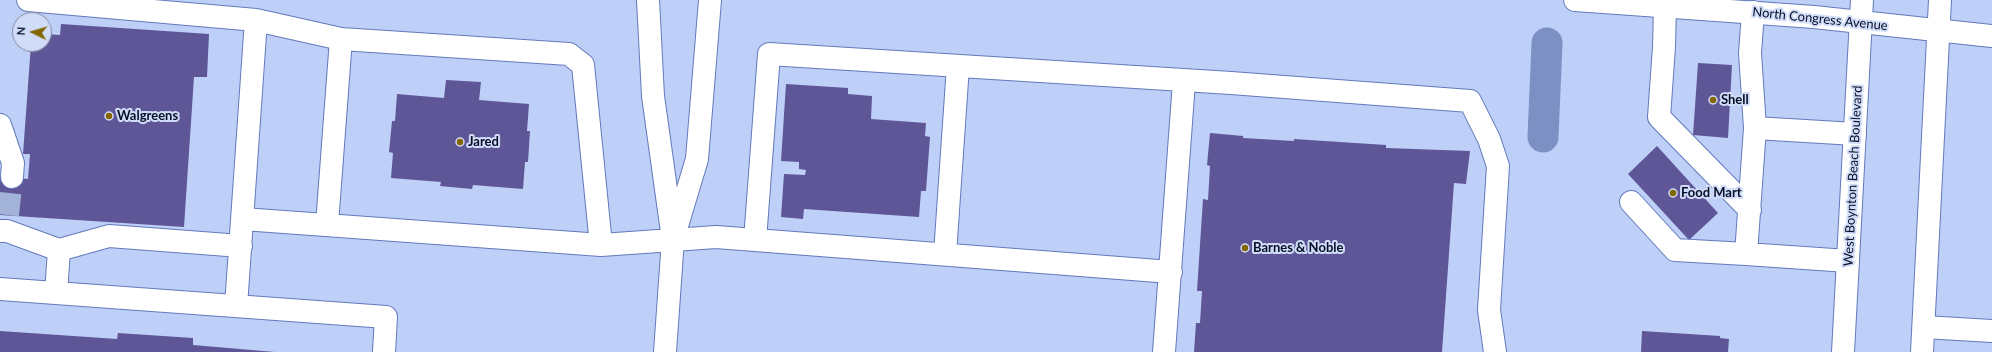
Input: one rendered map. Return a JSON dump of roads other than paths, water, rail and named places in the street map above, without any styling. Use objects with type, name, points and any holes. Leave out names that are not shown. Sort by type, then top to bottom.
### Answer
[{"type":"main road","points":[[28,0],[256,20],[341,39],[568,54],[583,65],[601,245]]},
{"type":"main road","points":[[648,0],[653,96],[673,239],[665,352]]},
{"type":"main road","points":[[673,239],[697,158],[710,0]]},
{"type":"main road","name":"North Congress Avenue","points":[[1575,0],[1814,16],[1992,36]]},
{"type":"main road","name":"West Boynton Beach Boulevard","points":[[1843,352],[1862,0]]},
{"type":"main road","points":[[1922,352],[1940,0]]},
{"type":"main road","points":[[1665,6],[1664,48],[1659,117],[1750,210]]},
{"type":"main road","points":[[1746,254],[1755,128],[1750,53],[1752,12]]},
{"type":"main road","points":[[236,306],[256,20]]},
{"type":"main road","points":[[327,224],[341,39]]},
{"type":"main road","points":[[755,240],[769,54],[1470,101],[1489,139],[1498,166],[1489,310],[1494,352]]},
{"type":"main road","points":[[945,254],[958,66]]},
{"type":"main road","points":[[1164,352],[1184,82]]},
{"type":"main road","points":[[0,125],[13,163],[12,177]]},
{"type":"main road","points":[[1755,128],[1854,134]]},
{"type":"main road","points":[[1631,202],[1675,250],[1848,261]]},
{"type":"main road","points":[[243,219],[601,245],[716,237],[1171,272]]},
{"type":"main road","points":[[5,226],[59,250],[109,236],[241,246]]},
{"type":"main road","points":[[56,293],[59,250]]},
{"type":"main road","points":[[0,289],[386,317],[384,352]]},
{"type":"main road","points":[[1924,327],[1992,331]]},
{"type":"waterway","points":[[1543,137],[1547,43]]},
{"type":"tunnel","points":[[8,215],[12,177]]},
{"type":"place","name":"Shell","points":[[1713,100]]},
{"type":"place","name":"Walgreens","points":[[109,116]]},
{"type":"place","name":"Jared","points":[[460,142]]},
{"type":"place","name":"Food Mart","points":[[1673,193]]},
{"type":"place","name":"Barnes & Noble","points":[[1245,248]]}]
